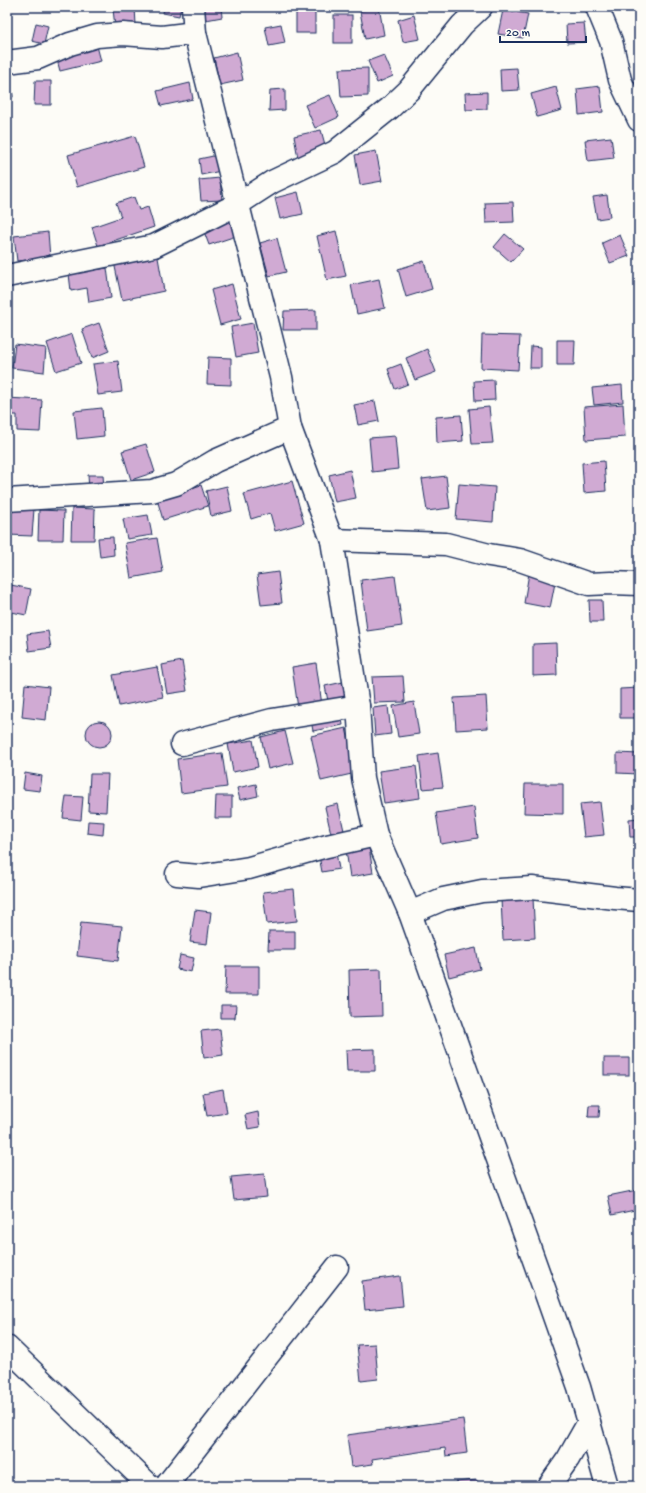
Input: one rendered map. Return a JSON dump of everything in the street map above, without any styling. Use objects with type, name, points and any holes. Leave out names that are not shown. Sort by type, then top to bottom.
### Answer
[{"type":"street","points":[[193,7],[196,33],[281,376],[290,428],[332,540],[358,706],[363,778],[376,835],[410,913],[576,1380],[607,1486]]},
{"type":"street","points":[[7,276],[154,246],[238,204],[272,182],[335,152],[390,108],[409,90],[462,25],[481,7]]},
{"type":"street","points":[[597,7],[611,41],[620,80],[638,114]]},
{"type":"street","points":[[7,62],[38,58],[70,44],[96,36],[123,34],[162,37],[196,33]]},
{"type":"street","points":[[7,500],[152,491],[176,484],[215,461],[290,428]]},
{"type":"street","points":[[332,540],[446,544],[520,560],[589,584],[639,584]]},
{"type":"street","points":[[182,744],[272,720],[358,706]]},
{"type":"street","points":[[178,874],[199,876],[249,868],[327,846],[376,835]]},
{"type":"street","points":[[410,913],[443,899],[482,891],[532,888],[639,900]]},
{"type":"street","points":[[166,1486],[337,1267]]},
{"type":"street","points":[[7,1347],[150,1486]]},
{"type":"street","points":[[549,1486],[568,1460],[589,1422]]},
{"type":"building","points":[[135,7],[136,25],[115,27],[113,9]]},
{"type":"building","points":[[151,7],[161,7],[161,10],[150,9]]},
{"type":"building","points":[[164,7],[181,7],[179,16],[163,13]]},
{"type":"building","points":[[203,7],[221,7],[222,17],[206,20]]},
{"type":"building","points":[[296,7],[315,7],[315,33],[296,33]]},
{"type":"building","points":[[379,7],[384,35],[365,39],[360,11]]},
{"type":"building","points":[[503,10],[528,14],[523,38],[498,34]]},
{"type":"building","points":[[334,15],[352,15],[352,43],[334,43]]},
{"type":"building","points":[[414,15],[420,39],[403,42],[398,20]]},
{"type":"building","points":[[36,23],[48,26],[44,44],[32,41]]},
{"type":"building","points":[[584,23],[586,42],[567,43],[566,24]]},
{"type":"building","points":[[281,24],[285,43],[269,46],[265,27]]},
{"type":"building","points":[[97,46],[101,61],[60,71],[56,56]]},
{"type":"building","points":[[237,52],[243,80],[220,85],[214,58]]},
{"type":"building","points":[[384,55],[393,76],[377,83],[368,61]]},
{"type":"building","points":[[368,68],[368,96],[341,97],[339,69]]},
{"type":"building","points":[[517,68],[519,90],[501,91],[500,69]]},
{"type":"building","points":[[10,70],[13,97],[7,98],[7,71]]},
{"type":"building","points":[[35,81],[51,81],[51,105],[34,105]]},
{"type":"building","points":[[190,83],[193,99],[161,106],[157,91]]},
{"type":"building","points":[[600,86],[603,112],[579,115],[577,89]]},
{"type":"building","points":[[556,87],[562,110],[537,117],[531,94]]},
{"type":"building","points":[[285,89],[285,110],[269,111],[270,90]]},
{"type":"building","points":[[487,92],[487,109],[466,110],[465,93]]},
{"type":"building","points":[[330,95],[339,117],[315,128],[305,105]]},
{"type":"building","points":[[321,130],[327,152],[298,158],[294,136]]},
{"type":"building","points":[[135,136],[144,167],[77,187],[68,155]]},
{"type":"building","points":[[611,137],[614,158],[588,161],[585,140]]},
{"type":"building","points":[[376,151],[382,181],[360,185],[355,155]]},
{"type":"building","points":[[218,155],[221,171],[201,175],[199,159]]},
{"type":"building","points":[[220,178],[222,200],[201,201],[199,180]]},
{"type":"building","points":[[298,192],[303,214],[280,219],[275,198]]},
{"type":"building","points":[[607,195],[610,217],[597,219],[593,197]]},
{"type":"building","points":[[134,197],[139,210],[148,207],[154,227],[98,246],[92,227],[121,217],[116,203]]},
{"type":"building","points":[[513,202],[514,222],[486,223],[485,203]]},
{"type":"building","points":[[231,220],[236,236],[209,245],[203,229]]},
{"type":"building","points":[[336,231],[346,276],[327,280],[317,236]]},
{"type":"building","points":[[48,232],[50,258],[17,261],[14,236]]},
{"type":"building","points":[[505,234],[523,249],[511,262],[494,247]]},
{"type":"building","points":[[620,235],[629,256],[610,263],[602,243]]},
{"type":"building","points":[[277,238],[286,272],[269,276],[260,243]]},
{"type":"building","points":[[639,243],[639,258],[636,244]]},
{"type":"building","points":[[157,252],[164,291],[122,300],[114,262]]},
{"type":"building","points":[[424,261],[432,289],[406,297],[398,269]]},
{"type":"building","points":[[107,268],[111,298],[89,302],[87,288],[71,291],[69,274]]},
{"type":"building","points":[[379,279],[385,308],[357,314],[351,285]]},
{"type":"building","points":[[232,284],[241,319],[220,325],[211,290]]},
{"type":"building","points":[[316,310],[316,330],[283,330],[284,311]]},
{"type":"building","points":[[99,323],[109,351],[92,358],[82,329]]},
{"type":"building","points":[[253,323],[258,353],[236,357],[231,327]]},
{"type":"building","points":[[72,334],[81,363],[56,371],[47,343]]},
{"type":"building","points":[[482,335],[520,336],[518,370],[481,368]]},
{"type":"building","points":[[557,340],[575,340],[574,365],[557,365]]},
{"type":"building","points":[[15,344],[46,348],[44,372],[12,368]]},
{"type":"building","points":[[531,346],[541,347],[541,368],[530,368]]},
{"type":"building","points":[[427,349],[436,372],[415,380],[406,358]]},
{"type":"building","points":[[208,357],[231,358],[231,385],[207,384]]},
{"type":"building","points":[[118,361],[122,392],[98,395],[93,364]]},
{"type":"building","points":[[401,364],[408,384],[395,389],[388,369]]},
{"type":"building","points":[[494,380],[495,400],[475,401],[474,381]]},
{"type":"building","points":[[622,385],[623,402],[594,405],[592,388]]},
{"type":"building","points":[[7,398],[42,400],[40,432],[17,431],[17,415],[7,415]]},
{"type":"building","points":[[375,401],[379,421],[358,425],[354,405]]},
{"type":"building","points":[[623,404],[625,437],[586,440],[584,407]]},
{"type":"building","points":[[489,407],[493,443],[472,444],[469,409]]},
{"type":"building","points":[[102,408],[104,436],[77,439],[74,411]]},
{"type":"building","points":[[461,415],[463,441],[437,443],[436,417]]},
{"type":"building","points":[[395,436],[398,469],[372,472],[369,438]]},
{"type":"building","points":[[146,444],[155,472],[131,480],[122,451]]},
{"type":"building","points":[[604,461],[606,491],[584,493],[582,463]]},
{"type":"building","points":[[350,470],[356,498],[335,502],[329,475]]},
{"type":"building","points":[[88,475],[103,475],[104,489],[89,490]]},
{"type":"building","points":[[446,476],[450,508],[427,511],[422,479]]},
{"type":"building","points":[[292,481],[304,523],[275,531],[270,513],[251,519],[244,494]]},
{"type":"building","points":[[459,484],[495,487],[493,522],[456,519]]},
{"type":"building","points":[[201,485],[208,506],[163,520],[157,499]]},
{"type":"building","points":[[227,486],[232,511],[211,516],[206,491]]},
{"type":"building","points":[[10,508],[34,509],[32,536],[8,535]]},
{"type":"building","points":[[72,508],[95,509],[94,540],[71,540]]},
{"type":"building","points":[[39,510],[64,511],[63,540],[38,540]]},
{"type":"building","points":[[148,515],[152,535],[127,539],[123,519]]},
{"type":"building","points":[[113,537],[114,555],[100,557],[98,538]]},
{"type":"building","points":[[157,538],[163,572],[131,578],[125,543]]},
{"type":"building","points":[[278,572],[282,603],[261,605],[257,575]]},
{"type":"building","points":[[529,573],[556,578],[550,608],[524,603]]},
{"type":"building","points":[[395,576],[402,626],[367,631],[361,580]]},
{"type":"building","points":[[11,585],[31,589],[26,615],[7,611]]},
{"type":"building","points":[[589,600],[602,600],[603,622],[590,622]]},
{"type":"building","points":[[48,631],[51,648],[29,651],[27,634]]},
{"type":"building","points":[[556,643],[557,675],[533,676],[533,644]]},
{"type":"building","points":[[182,661],[187,691],[167,694],[162,665]]},
{"type":"building","points":[[316,663],[322,705],[298,708],[292,667]]},
{"type":"building","points":[[157,667],[163,697],[119,706],[113,675]]},
{"type":"building","points":[[403,676],[405,702],[374,703],[372,677]]},
{"type":"building","points":[[343,682],[348,703],[329,706],[325,686]]},
{"type":"building","points":[[25,684],[49,687],[46,720],[22,717]]},
{"type":"building","points":[[639,688],[639,718],[620,718],[620,689]]},
{"type":"building","points":[[486,696],[488,728],[456,730],[454,698]]},
{"type":"building","points":[[414,702],[419,734],[398,737],[393,706]]},
{"type":"building","points":[[388,706],[391,734],[375,736],[373,708]]},
{"type":"building","points":[[341,714],[343,725],[313,731],[311,720]]},
{"type":"building","points":[[99,721],[108,725],[112,734],[108,743],[99,747],[90,743],[86,734],[90,725]]},
{"type":"building","points":[[346,728],[356,773],[321,781],[311,736]]},
{"type":"building","points":[[285,731],[293,763],[268,769],[261,737]]},
{"type":"building","points":[[253,740],[258,767],[233,772],[228,744]]},
{"type":"building","points":[[222,753],[227,787],[181,793],[177,759]]},
{"type":"building","points":[[438,753],[443,787],[423,789],[419,756]]},
{"type":"building","points":[[617,753],[639,754],[639,774],[617,773]]},
{"type":"building","points":[[416,766],[420,798],[384,803],[379,771]]},
{"type":"building","points":[[25,773],[42,776],[40,791],[23,789]]},
{"type":"building","points":[[90,774],[108,774],[106,812],[88,811]]},
{"type":"building","points":[[256,784],[258,796],[240,800],[237,788]]},
{"type":"building","points":[[525,784],[563,784],[563,814],[524,813]]},
{"type":"building","points":[[66,796],[83,797],[81,820],[63,818]]},
{"type":"building","points":[[216,796],[232,796],[232,818],[215,818]]},
{"type":"building","points":[[600,802],[604,835],[584,837],[580,804]]},
{"type":"building","points":[[338,804],[345,835],[332,838],[325,807]]},
{"type":"building","points":[[474,807],[478,838],[441,844],[436,813]]},
{"type":"building","points":[[639,818],[639,837],[630,837],[629,819]]},
{"type":"building","points":[[88,821],[104,822],[103,835],[87,833]]},
{"type":"building","points":[[369,847],[373,873],[350,877],[346,850]]},
{"type":"building","points":[[336,853],[339,869],[322,872],[319,856]]},
{"type":"building","points":[[294,889],[297,921],[267,924],[263,892]]},
{"type":"building","points":[[533,898],[535,938],[503,940],[501,899]]},
{"type":"building","points":[[195,910],[211,912],[207,944],[190,942]]},
{"type":"building","points":[[81,922],[122,926],[118,961],[77,956]]},
{"type":"building","points":[[269,931],[295,931],[295,950],[268,950]]},
{"type":"building","points":[[476,948],[480,969],[449,977],[444,955]]},
{"type":"building","points":[[180,955],[194,958],[191,972],[177,969]]},
{"type":"building","points":[[226,966],[259,966],[259,994],[225,994]]},
{"type":"building","points":[[381,969],[382,1016],[350,1017],[349,970]]},
{"type":"building","points":[[221,1005],[236,1005],[235,1018],[221,1018]]},
{"type":"building","points":[[220,1029],[223,1055],[204,1058],[201,1031]]},
{"type":"building","points":[[375,1049],[375,1071],[347,1071],[346,1050]]},
{"type":"building","points":[[604,1058],[629,1058],[629,1075],[604,1075]]},
{"type":"building","points":[[223,1089],[227,1113],[207,1116],[203,1093]]},
{"type":"building","points":[[589,1105],[600,1105],[599,1117],[588,1117]]},
{"type":"building","points":[[258,1112],[260,1127],[248,1129],[245,1115]]},
{"type":"building","points":[[264,1174],[267,1197],[234,1200],[231,1177]]},
{"type":"building","points":[[637,1190],[639,1209],[612,1215],[608,1196]]},
{"type":"building","points":[[400,1276],[403,1306],[365,1310],[362,1281]]},
{"type":"building","points":[[375,1344],[378,1379],[361,1381],[357,1345]]},
{"type":"building","points":[[463,1419],[467,1453],[446,1456],[445,1448],[372,1459],[373,1464],[351,1467],[347,1435]]},
{"type":"building","points":[[477,1480],[477,1486],[456,1486],[456,1482]]}]
